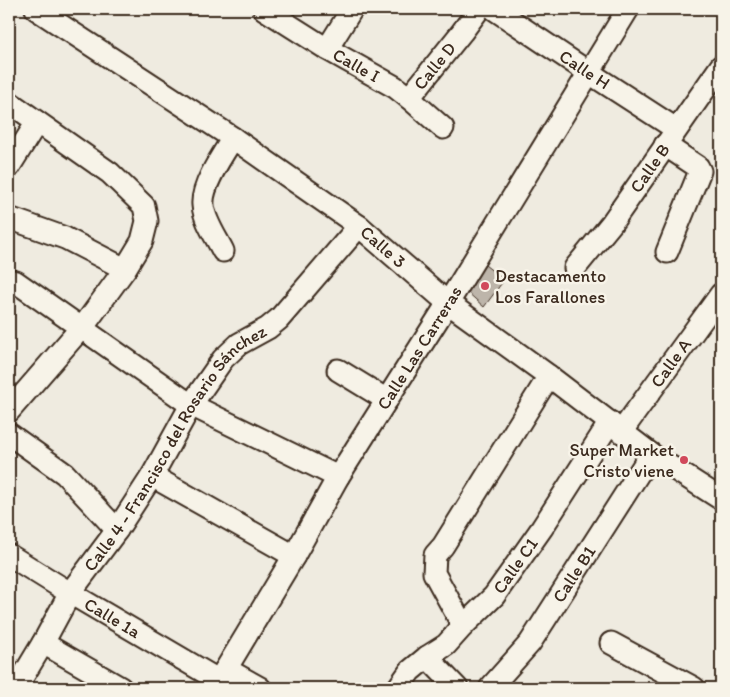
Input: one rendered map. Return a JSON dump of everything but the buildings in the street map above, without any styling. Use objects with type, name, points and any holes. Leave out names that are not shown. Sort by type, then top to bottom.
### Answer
[{"type":"street","name":"Calle 3","points":[[36,9],[233,138],[358,226],[448,303],[651,454],[721,499]]},
{"type":"street","name":"Calle I","points":[[264,9],[327,49],[381,79],[409,98],[443,128]]},
{"type":"street","points":[[327,49],[352,9]]},
{"type":"street","name":"Calle D","points":[[409,98],[479,9]]},
{"type":"street","name":"Calle H","points":[[494,9],[588,72],[671,137],[698,167],[700,171],[667,252]]},
{"type":"street","name":"Calle Las Carreras","points":[[219,679],[294,556],[338,477],[448,303],[628,9]]},
{"type":"street","name":"Calle B","points":[[574,268],[611,224],[721,66]]},
{"type":"street","points":[[9,102],[110,173],[144,206],[147,221],[142,241],[125,270],[81,327],[9,411]]},
{"type":"street","points":[[9,166],[37,122]]},
{"type":"street","points":[[223,251],[208,224],[202,204],[210,176],[233,138]]},
{"type":"street","points":[[9,218],[65,238],[125,270]]},
{"type":"street","name":"Calle 4 - Francisco del Rosario Sánchez","points":[[16,688],[70,593],[117,530],[152,476],[191,405],[223,359],[239,344],[268,328],[279,319],[358,226]]},
{"type":"street","points":[[9,280],[16,282],[191,405],[338,477]]},
{"type":"street","name":"Calle A","points":[[615,427],[721,294]]},
{"type":"street","points":[[338,370],[387,400]]},
{"type":"street","points":[[462,626],[434,573],[435,555],[443,546],[548,376]]},
{"type":"street","name":"Calle C1","points":[[398,688],[410,671],[446,645],[462,626],[494,596],[615,427]]},
{"type":"street","points":[[9,434],[64,474],[117,530]]},
{"type":"street","name":"Calle B1","points":[[490,688],[530,644],[651,454]]},
{"type":"street","points":[[152,476],[294,556]]},
{"type":"street","name":"Calle 1a","points":[[9,555],[70,593],[219,679],[260,688]]},
{"type":"street","points":[[43,643],[122,688]]},
{"type":"street","points":[[611,643],[694,688]]},
{"type":"street","points":[[427,657],[457,688]]},
{"type":"place","name":"Destacamento Los Farallones","points":[[485,286]]},
{"type":"place","name":"Super Market Cristo viene","points":[[684,460]]}]
